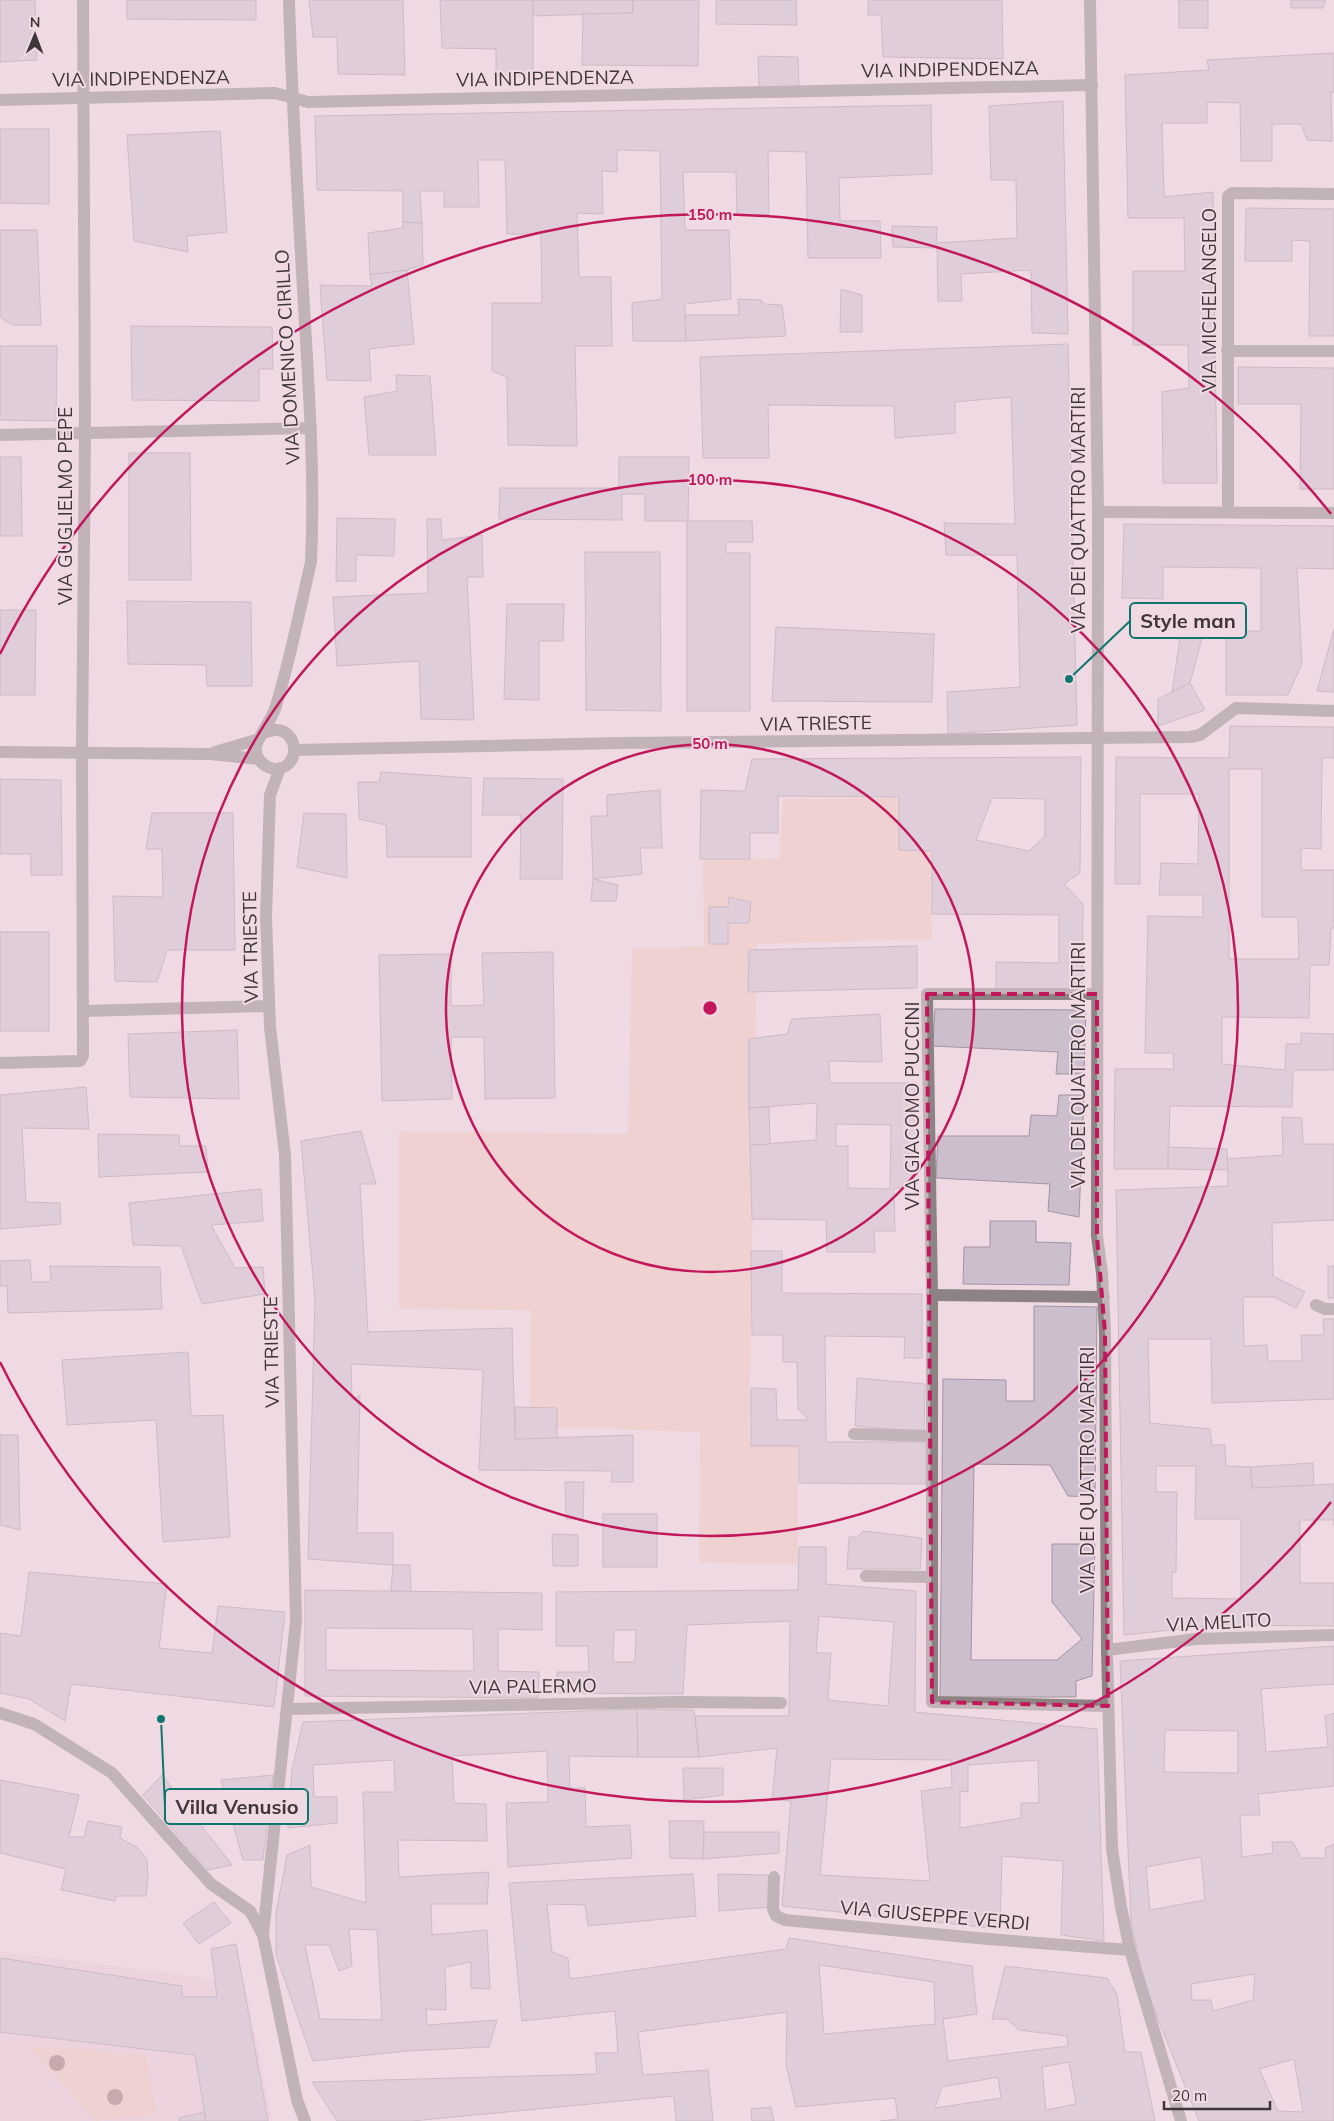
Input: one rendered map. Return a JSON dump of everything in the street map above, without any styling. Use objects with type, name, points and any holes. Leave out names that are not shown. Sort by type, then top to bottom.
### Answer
[{"type":"street","name":"VIA GUGLIELMO PEPE","points":[[0,1063],[81,1060],[83,1056],[84,0]]},
{"type":"street","name":"VIA DOMENICO CIRILLO","points":[[261,736],[276,708],[310,562],[312,510],[311,428],[288,0]]},
{"type":"street","name":"VIA DEI QUATTRO MARTIRI","points":[[1090,0],[1098,512],[1096,1236],[1104,1297],[1107,1650],[1112,1849],[1130,1950],[1181,2121]]},
{"type":"street","name":"VIA INDIPENDENZA","points":[[0,100],[275,93],[308,102],[1092,85]]},
{"type":"street","name":"VIA MICHELANGELO","points":[[1228,512],[1228,196],[1232,193],[1334,194]]},
{"type":"street","points":[[1227,351],[1334,351]]},
{"type":"street","points":[[0,434],[85,434],[311,428]]},
{"type":"street","points":[[1098,512],[1334,513]]},
{"type":"street","points":[[0,752],[82,751],[210,754],[258,759],[269,768],[280,768],[290,762],[295,750],[293,741],[284,732],[278,720],[276,708]]},
{"type":"street","name":"VIA TRIESTE","points":[[295,750],[611,743],[1195,736],[1200,735],[1236,708],[1334,711]]},
{"type":"street","points":[[210,754],[278,730],[284,732]]},
{"type":"street","points":[[258,759],[256,745],[261,736]]},
{"type":"street","name":"VIA TRIESTE","points":[[263,1935],[296,1621],[285,1155],[269,1006],[266,917],[270,795],[280,768]]},
{"type":"street","name":"VIA GIACOMO PUCCINI","points":[[932,1295],[927,994],[1097,994]]},
{"type":"street","points":[[83,1011],[269,1006]]},
{"type":"street","points":[[1104,1297],[932,1295],[932,1702],[1108,1706]]},
{"type":"street","points":[[1316,1305],[1326,1309],[1334,1309]]},
{"type":"street","points":[[854,1434],[932,1436]]},
{"type":"street","points":[[866,1576],[932,1577]]},
{"type":"street","name":"VIA MELITO","points":[[1107,1650],[1196,1639],[1334,1635]]},
{"type":"street","name":"VIA PALERMO","points":[[287,1709],[679,1702],[781,1703]]},
{"type":"street","points":[[0,1713],[34,1724],[112,1773],[157,1821],[211,1884],[250,1911],[263,1935],[297,2100],[305,2121]]},
{"type":"street","name":"VIA GIUSEPPE VERDI","points":[[774,1877],[773,1909],[776,1916],[784,1920],[1130,1950]]},
{"type":"highlighted area","points":[[927,994],[1097,994],[1097,1236],[1105,1333],[1108,1706],[932,1702]]},
{"type":"shaded area","points":[[905,798],[930,845],[932,939],[757,944],[749,1443],[798,1445],[798,1565],[699,1562],[700,1432],[530,1426],[531,1310],[399,1309],[399,1131],[628,1134],[632,949],[704,946],[703,858],[779,859],[783,799]]},
{"type":"shaded area","points":[[0,1951],[245,1983],[272,2121],[0,2121]]},
{"type":"shaded area","points":[[29,2046],[146,2055],[157,2114],[95,2121]]},
{"type":"building","points":[[0,0],[35,0],[37,60],[0,62]]},
{"type":"building","points":[[127,0],[256,0],[256,20],[127,19]]},
{"type":"building","points":[[309,0],[403,0],[405,75],[338,74],[337,37],[313,37]]},
{"type":"building","points":[[440,0],[533,0],[533,76],[496,76],[496,49],[442,48]]},
{"type":"building","points":[[533,0],[633,0],[633,13],[533,16]]},
{"type":"building","points":[[633,0],[699,0],[698,66],[582,65],[583,14],[633,13]]},
{"type":"building","points":[[716,0],[796,0],[797,25],[716,24]]},
{"type":"building","points":[[868,0],[1002,0],[1003,59],[883,57],[881,15],[868,15]]},
{"type":"building","points":[[1179,0],[1208,0],[1208,28],[1179,28]]},
{"type":"building","points":[[1291,0],[1326,0],[1323,8],[1291,8]]},
{"type":"building","points":[[1334,53],[1334,93],[1331,92],[1332,141],[1307,140],[1301,124],[1272,124],[1272,161],[1241,161],[1240,103],[1207,102],[1207,123],[1162,123],[1164,197],[1213,192],[1217,483],[1163,483],[1162,392],[1189,388],[1188,345],[1133,345],[1133,271],[1185,271],[1184,218],[1128,218],[1125,75],[1209,70],[1207,60]]},
{"type":"building","points":[[758,56],[798,57],[799,88],[759,88]]},
{"type":"building","points":[[1063,101],[1068,334],[1032,333],[1031,270],[961,274],[962,301],[938,301],[937,248],[893,247],[892,226],[937,227],[936,243],[1017,238],[1016,180],[991,180],[989,106]]},
{"type":"building","points":[[931,105],[932,174],[839,178],[840,221],[880,221],[881,258],[808,258],[806,152],[768,151],[769,215],[737,215],[736,172],[683,172],[685,230],[729,230],[731,299],[685,304],[686,341],[633,341],[632,303],[662,299],[660,151],[617,150],[617,172],[602,171],[603,214],[577,213],[579,277],[611,277],[612,346],[575,346],[577,446],[508,445],[507,377],[492,371],[492,303],[542,303],[541,234],[507,234],[505,160],[478,160],[479,207],[444,207],[444,191],[420,191],[422,223],[403,222],[403,191],[317,190],[315,116]]},
{"type":"building","points":[[0,129],[49,129],[49,204],[0,203]]},
{"type":"building","points":[[220,131],[227,232],[187,236],[188,252],[134,241],[127,135]]},
{"type":"building","points":[[1246,208],[1334,209],[1334,336],[1309,336],[1310,241],[1292,240],[1292,261],[1245,261]]},
{"type":"building","points":[[403,222],[422,223],[423,265],[407,270],[370,275],[368,233],[403,228]]},
{"type":"building","points":[[0,230],[37,230],[41,325],[12,325],[0,317]]},
{"type":"building","points":[[407,270],[414,344],[369,349],[371,381],[327,380],[320,285],[372,286],[370,275]]},
{"type":"building","points":[[841,289],[862,295],[862,332],[840,332]]},
{"type":"building","points":[[738,299],[761,300],[764,304],[782,305],[786,336],[686,341],[685,315],[739,315]]},
{"type":"building","points":[[131,326],[272,327],[273,369],[259,369],[259,401],[132,400]]},
{"type":"building","points":[[1068,344],[1077,725],[948,734],[947,692],[1020,687],[1017,555],[946,555],[944,523],[1015,524],[1011,397],[955,402],[955,433],[895,438],[894,406],[768,405],[769,458],[703,458],[700,357]]},
{"type":"building","points":[[0,346],[57,346],[56,421],[0,420]]},
{"type":"building","points":[[1238,367],[1334,368],[1334,489],[1300,489],[1301,404],[1238,404]]},
{"type":"building","points":[[396,375],[430,376],[436,455],[369,455],[364,397],[397,391]]},
{"type":"building","points":[[129,453],[190,453],[191,580],[129,580]]},
{"type":"building","points":[[0,457],[21,457],[22,536],[0,536]]},
{"type":"building","points":[[619,457],[689,457],[688,521],[752,521],[753,542],[726,542],[726,553],[750,553],[750,711],[687,711],[687,521],[645,521],[645,494],[622,494],[622,520],[499,519],[500,488],[619,488]]},
{"type":"building","points":[[337,518],[395,519],[394,556],[356,555],[356,581],[336,581]]},
{"type":"building","points":[[427,519],[441,519],[442,540],[482,535],[483,577],[467,577],[474,720],[421,719],[419,661],[337,666],[333,597],[428,593]]},
{"type":"building","points":[[1124,524],[1334,526],[1334,569],[1297,568],[1302,664],[1288,695],[1226,695],[1226,631],[1261,631],[1261,568],[1163,567],[1163,599],[1122,598]]},
{"type":"building","points":[[585,552],[660,552],[661,711],[586,710]]},
{"type":"building","points":[[127,601],[251,602],[252,686],[207,686],[206,665],[128,664]]},
{"type":"building","points":[[507,604],[564,604],[563,641],[539,641],[539,700],[504,699]]},
{"type":"building","points":[[0,610],[36,610],[35,695],[0,695]]},
{"type":"building","points":[[1182,625],[1204,631],[1190,683],[1172,692]]},
{"type":"building","points":[[776,627],[934,634],[932,702],[772,701]]},
{"type":"building","points":[[1334,629],[1334,692],[1317,691]]},
{"type":"building","points":[[1190,683],[1205,710],[1158,726],[1158,699]]},
{"type":"building","points":[[1230,726],[1334,727],[1334,758],[1322,758],[1321,849],[1301,848],[1301,870],[1334,870],[1334,928],[1331,928],[1329,965],[1310,965],[1309,1018],[1222,1017],[1222,1064],[1285,1070],[1286,1044],[1301,1044],[1301,1033],[1334,1034],[1334,1070],[1293,1070],[1292,1107],[1170,1106],[1168,1169],[1114,1169],[1115,1069],[1174,1069],[1173,1053],[1145,1053],[1148,916],[1203,917],[1203,895],[1159,895],[1161,863],[1198,864],[1199,794],[1140,794],[1140,884],[1115,884],[1116,757],[1229,758]],"holes":[[[1229,769],[1262,769],[1262,917],[1298,917],[1299,959],[1229,959]]]},
{"type":"building","points":[[1081,757],[1080,873],[1064,884],[1083,904],[1082,994],[996,994],[996,962],[1059,963],[1059,915],[932,914],[932,851],[899,850],[899,797],[778,796],[778,833],[750,833],[750,859],[700,859],[701,790],[745,791],[752,759]],"holes":[[[992,798],[1045,799],[1045,836],[1029,851],[976,840]]]},
{"type":"building","points":[[381,772],[471,778],[471,857],[387,857],[386,825],[359,819],[358,782],[379,782]]},
{"type":"building","points":[[484,778],[563,779],[562,879],[520,879],[521,815],[482,815]]},
{"type":"building","points":[[0,779],[61,780],[62,875],[31,875],[31,854],[0,854]]},
{"type":"building","points":[[660,790],[662,848],[640,848],[642,874],[593,879],[591,816],[607,816],[607,795]]},
{"type":"building","points":[[152,813],[233,813],[235,950],[167,950],[157,982],[115,981],[113,896],[163,897],[162,849],[146,849]]},
{"type":"building","points":[[304,813],[346,814],[347,878],[297,867]]},
{"type":"building","points":[[593,879],[618,885],[616,901],[591,901]]},
{"type":"building","points":[[729,897],[751,902],[749,923],[728,923],[728,944],[709,944],[709,907],[728,907]]},
{"type":"building","points":[[0,932],[49,932],[49,1031],[0,1031]]},
{"type":"building","points":[[917,946],[917,988],[748,992],[749,950]]},
{"type":"building","points":[[553,952],[555,1098],[485,1099],[484,1037],[451,1037],[452,1099],[382,1101],[379,955],[451,954],[451,1006],[484,1005],[482,953]]},
{"type":"building","points":[[935,1009],[1086,1010],[1084,1074],[1056,1074],[1058,1052],[933,1046]]},
{"type":"building","points":[[880,1014],[882,1062],[829,1061],[830,1083],[915,1083],[918,1183],[894,1189],[895,1231],[874,1231],[875,1252],[827,1252],[826,1220],[752,1219],[750,1145],[816,1140],[817,1103],[749,1108],[749,1039],[787,1034],[792,1019]],"holes":[[[836,1124],[891,1125],[890,1189],[848,1188],[848,1146],[836,1146]]]},
{"type":"building","points":[[237,1030],[239,1099],[130,1097],[128,1034]]},
{"type":"building","points":[[86,1087],[89,1129],[22,1128],[26,1202],[60,1203],[61,1224],[0,1229],[0,1095]]},
{"type":"building","points":[[1059,1095],[1084,1095],[1079,1217],[1048,1211],[1050,1184],[936,1178],[938,1136],[1029,1136],[1031,1115],[1057,1116]]},
{"type":"building","points":[[769,1107],[770,1144],[750,1145],[749,1108]]},
{"type":"building","points":[[1282,1117],[1302,1118],[1303,1144],[1334,1144],[1334,1220],[1272,1223],[1273,1276],[1305,1292],[1296,1308],[1274,1297],[1243,1297],[1244,1346],[1267,1345],[1268,1361],[1302,1361],[1301,1335],[1324,1335],[1323,1319],[1334,1319],[1334,1399],[1212,1403],[1211,1339],[1148,1339],[1150,1423],[1210,1429],[1212,1445],[1225,1445],[1226,1466],[1251,1467],[1252,1488],[1334,1484],[1334,1520],[1300,1520],[1300,1583],[1334,1583],[1334,1626],[1218,1625],[1124,1635],[1116,1190],[1228,1186],[1227,1159],[1283,1155]],"holes":[[[1156,1466],[1196,1466],[1195,1519],[1241,1519],[1241,1599],[1172,1598],[1172,1572],[1176,1572],[1177,1492],[1156,1492]]]},
{"type":"building","points":[[361,1131],[376,1184],[360,1184],[368,1332],[512,1328],[515,1439],[633,1435],[633,1482],[611,1482],[612,1471],[479,1470],[483,1370],[351,1364],[352,1400],[360,1395],[357,1533],[393,1533],[393,1565],[308,1559],[315,1300],[301,1141]]},
{"type":"building","points":[[98,1134],[179,1135],[180,1146],[206,1146],[208,1172],[99,1177]]},
{"type":"building","points":[[1168,1147],[1227,1149],[1228,1170],[1168,1169]]},
{"type":"building","points":[[261,1189],[263,1221],[211,1225],[235,1268],[263,1267],[265,1294],[202,1304],[181,1246],[133,1245],[129,1203]]},
{"type":"building","points":[[990,1221],[1036,1221],[1036,1242],[1071,1243],[1069,1285],[963,1284],[964,1247],[990,1247]]},
{"type":"building","points":[[751,1251],[782,1251],[782,1293],[922,1294],[922,1358],[904,1358],[905,1337],[825,1336],[826,1442],[926,1442],[926,1484],[799,1483],[799,1446],[751,1446],[751,1388],[776,1389],[777,1420],[809,1420],[798,1409],[797,1362],[783,1362],[783,1335],[752,1335]]},
{"type":"building","points":[[30,1260],[32,1282],[51,1282],[50,1266],[160,1267],[162,1309],[8,1313],[7,1286],[0,1286],[0,1261]]},
{"type":"building","points":[[1328,1266],[1334,1266],[1334,1298],[1328,1298]]},
{"type":"building","points":[[1034,1306],[1097,1307],[1095,1497],[1068,1496],[1050,1465],[974,1464],[971,1660],[1057,1660],[1082,1639],[1052,1602],[1052,1544],[1095,1544],[1092,1676],[1076,1681],[1076,1697],[940,1697],[943,1379],[1006,1380],[1006,1401],[1034,1401]]},
{"type":"building","points":[[188,1352],[191,1416],[223,1415],[230,1537],[163,1542],[156,1420],[67,1425],[62,1360]]},
{"type":"building","points":[[857,1378],[925,1384],[924,1432],[855,1426]]},
{"type":"building","points":[[515,1407],[557,1408],[557,1438],[515,1439]]},
{"type":"building","points":[[0,1435],[18,1435],[20,1530],[0,1525]]},
{"type":"building","points":[[1313,1463],[1314,1485],[1252,1488],[1251,1467]]},
{"type":"building","points":[[565,1482],[584,1482],[583,1519],[566,1519]]},
{"type":"building","points":[[603,1514],[657,1514],[657,1567],[603,1567]]},
{"type":"building","points":[[863,1531],[922,1538],[920,1569],[847,1569],[849,1537],[857,1537]]},
{"type":"building","points":[[552,1534],[578,1535],[578,1566],[553,1566]]},
{"type":"building","points":[[799,1547],[826,1547],[826,1584],[916,1591],[915,1712],[1097,1729],[1104,1941],[1061,1935],[1063,1861],[1002,1856],[1000,1929],[782,1906],[791,1801],[772,1800],[777,1748],[699,1757],[695,1716],[789,1716],[790,1621],[687,1625],[683,1694],[557,1693],[557,1672],[589,1672],[588,1646],[556,1646],[556,1592],[798,1590]],"holes":[[[819,1616],[894,1622],[888,1706],[828,1700],[831,1653],[816,1653]],[[614,1630],[636,1630],[635,1662],[613,1662]],[[831,1759],[951,1760],[952,1787],[921,1791],[930,1881],[820,1875]],[[1038,1760],[1039,1803],[1021,1803],[1021,1818],[960,1828],[960,1791],[968,1792],[968,1765]]]},
{"type":"building","points":[[393,1565],[410,1565],[411,1592],[391,1591]]},
{"type":"building","points":[[29,1572],[167,1584],[159,1648],[212,1653],[218,1606],[285,1612],[274,1707],[71,1684],[65,1721],[29,1699],[0,1693],[0,1633],[21,1636]]},
{"type":"building","points":[[305,1590],[542,1593],[542,1630],[498,1629],[498,1671],[539,1672],[538,1698],[305,1696]],"holes":[[[326,1628],[473,1629],[474,1671],[326,1670]]]},
{"type":"building","points":[[1334,1646],[1334,1684],[1261,1689],[1266,1752],[1328,1747],[1325,1716],[1334,1713],[1334,1786],[1258,1794],[1260,1815],[1240,1815],[1242,1857],[1273,1853],[1272,1842],[1293,1842],[1301,1858],[1326,1858],[1325,1848],[1334,1844],[1334,2121],[1199,2121],[1144,1984],[1131,1920],[1120,1661]],"holes":[[[1165,1730],[1238,1731],[1238,1773],[1164,1772]],[[1201,1857],[1205,1900],[1150,1910],[1146,1867]],[[1255,1974],[1253,2000],[1213,2011],[1211,2000],[1192,2000],[1191,1984]],[[1294,2059],[1303,2112],[1278,2111],[1259,2069]]]},
{"type":"building","points":[[637,1709],[638,1757],[569,1756],[570,1788],[585,1788],[586,1827],[630,1825],[632,1858],[508,1867],[506,1803],[548,1802],[547,1751],[452,1756],[454,1803],[486,1804],[487,1841],[398,1840],[399,1877],[489,1872],[487,1904],[431,1904],[432,1935],[487,1930],[490,1989],[471,1988],[471,1962],[445,1967],[446,2010],[426,2009],[427,2025],[497,2020],[489,2047],[407,2051],[313,2061],[276,1955],[276,1913],[287,1855],[310,1845],[311,1887],[366,1903],[363,1792],[395,1792],[394,1760],[313,1765],[314,1797],[337,1797],[337,1823],[288,1828],[292,1770],[303,1722]],"holes":[[[349,1929],[377,1930],[382,2020],[320,2019],[305,1945],[329,1945],[339,1971],[352,1966]]]},
{"type":"building","points":[[637,1709],[694,1710],[699,1757],[638,1757]]},
{"type":"building","points":[[683,1768],[723,1768],[723,1795],[684,1800]]},
{"type":"building","points":[[162,1775],[232,1865],[208,1870],[143,1795]]},
{"type":"building","points":[[273,1775],[263,1860],[243,1860],[221,1780]]},
{"type":"building","points":[[0,1780],[79,1795],[69,1837],[84,1837],[88,1821],[122,1827],[120,1838],[138,1848],[147,1859],[148,1880],[146,1896],[116,1896],[115,1901],[61,1890],[66,1869],[0,1853]]},
{"type":"building","points":[[669,1821],[704,1821],[703,1859],[670,1858]]},
{"type":"building","points":[[704,1832],[779,1832],[779,1853],[703,1859]]},
{"type":"building","points":[[693,1874],[696,1916],[588,1926],[585,1905],[547,1904],[552,1952],[568,1958],[570,1979],[786,1949],[789,1938],[972,1966],[977,2014],[943,2019],[948,2061],[1068,2046],[1067,2036],[1019,2030],[1007,2019],[992,2019],[1005,1966],[1107,1978],[1117,1994],[1125,2052],[1141,2052],[1155,2121],[880,2121],[898,2119],[895,2098],[796,2107],[786,2065],[787,2012],[638,2032],[643,2075],[708,2070],[713,2121],[676,2121],[674,2096],[412,2121],[337,2121],[312,2082],[597,2074],[595,2053],[618,2053],[615,2011],[522,2021],[509,1883]],"holes":[[[819,1965],[934,1982],[935,2024],[824,2034]],[[1069,2062],[1076,2104],[1046,2110],[1042,2067]],[[998,2077],[1001,2098],[935,2108],[942,2087]]]},
{"type":"building","points":[[718,1874],[768,1875],[771,1907],[719,1911]]},
{"type":"building","points":[[214,1902],[231,1923],[199,1944],[183,1923]]},
{"type":"building","points":[[236,1944],[268,2121],[206,2121],[195,2055],[0,2032],[0,1958],[182,1986],[182,1997],[217,1997],[211,1949]]},
{"type":"building","points":[[771,2107],[774,2121],[752,2121],[751,2109]]},
{"type":"building","points":[[204,2112],[206,2121],[179,2121],[179,2118]]},
{"type":"place","name":"Style man","points":[[1069,679]]},
{"type":"place","name":"Villa Venusio","points":[[161,1719]]}]
